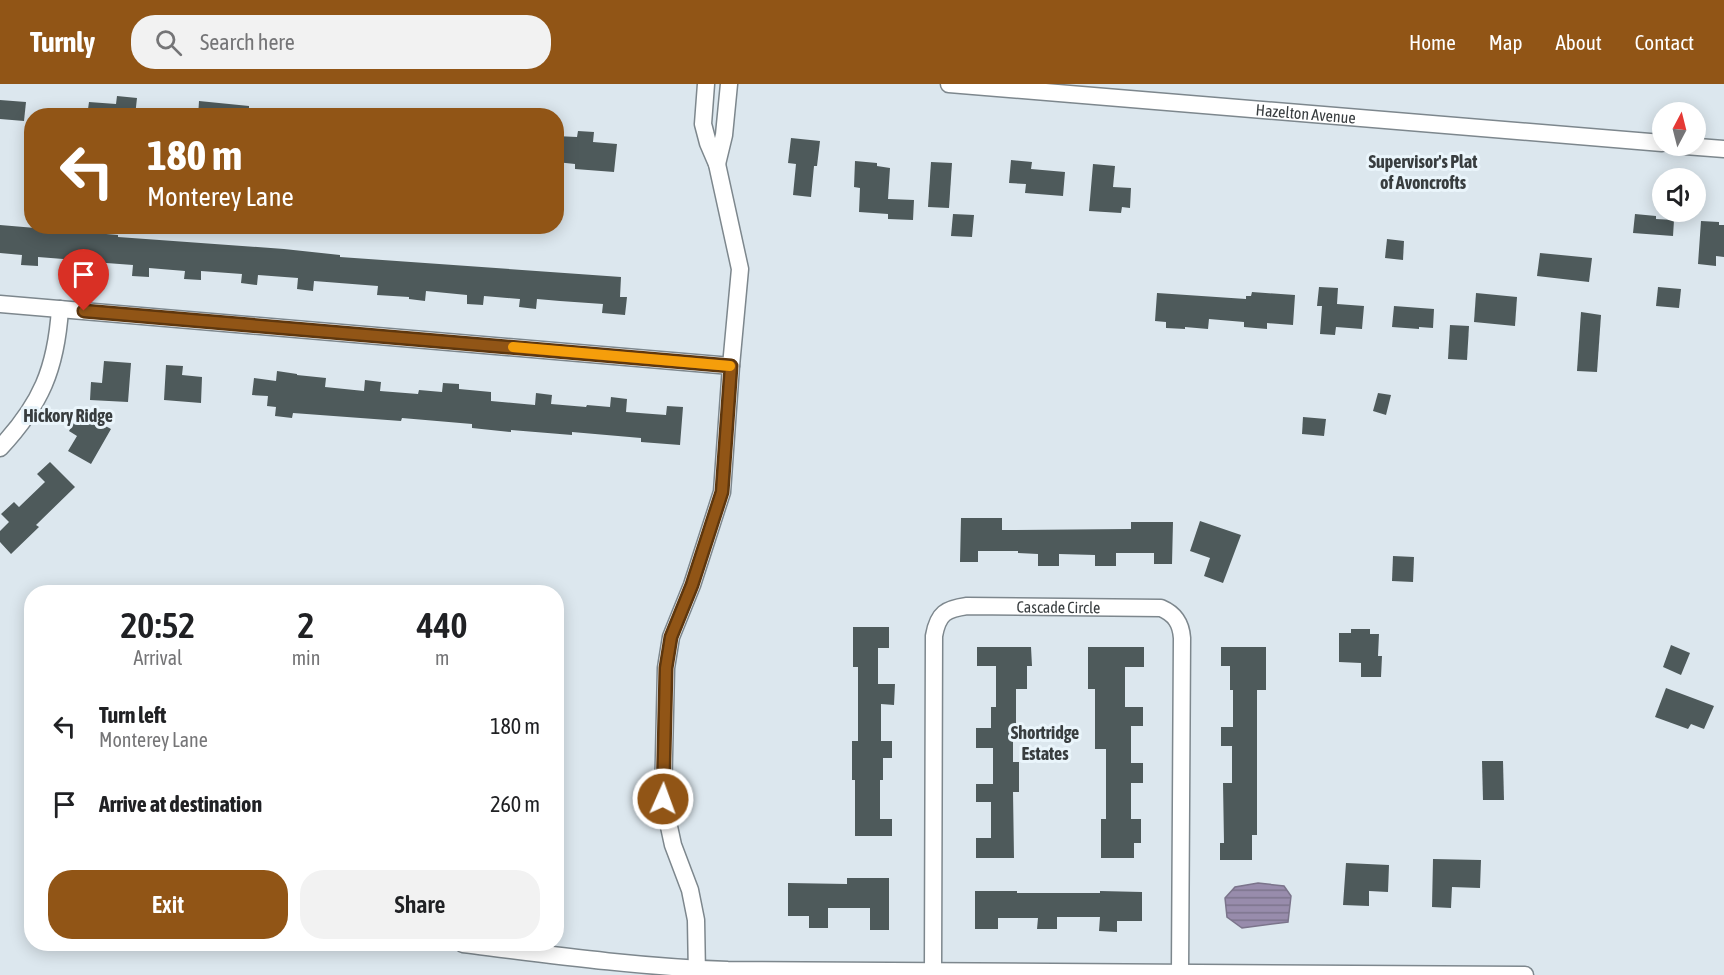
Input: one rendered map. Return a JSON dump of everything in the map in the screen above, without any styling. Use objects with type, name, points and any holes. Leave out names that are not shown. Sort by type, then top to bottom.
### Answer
[{"type":"street","points":[[697,972],[696,920],[690,890],[673,845],[663,799],[666,668],[671,637],[692,585],[722,492],[740,269],[717,164],[703,124],[706,84]]},
{"type":"street","points":[[717,164],[724,135],[729,84]]},
{"type":"street","name":"Hazelton Avenue","points":[[949,84],[1652,143]]},
{"type":"street","points":[[1706,148],[1724,149]]},
{"type":"street","points":[[0,304],[731,366]]},
{"type":"street","points":[[0,448],[27,416],[38,399],[48,376],[56,351],[60,309]]},
{"type":"street","name":"Cascade Circle","points":[[933,971],[934,636],[936,623],[945,612],[968,606],[1161,608],[1168,611],[1178,621],[1182,638],[1180,973]]},
{"type":"street","points":[[520,951],[697,972],[933,971],[1525,975]]},
{"type":"shaded area","points":[[1258,883],[1284,886],[1291,896],[1288,922],[1242,928],[1227,917],[1225,898],[1235,887]]},
{"type":"building","points":[[117,96],[137,98],[136,108],[88,108],[89,102],[116,104]]},
{"type":"building","points":[[0,100],[26,102],[24,121],[0,119]]},
{"type":"building","points":[[199,101],[249,106],[249,108],[199,108]]},
{"type":"building","points":[[578,131],[594,132],[593,142],[617,144],[614,172],[575,169],[575,164],[564,163],[564,136],[577,137]]},
{"type":"building","points":[[791,138],[820,141],[817,166],[814,166],[811,197],[793,195],[796,164],[788,163]]},
{"type":"building","points":[[1011,160],[1032,162],[1031,169],[1065,172],[1063,196],[1025,193],[1026,184],[1009,183]]},
{"type":"building","points":[[855,161],[877,163],[877,166],[890,168],[888,199],[914,200],[913,220],[888,219],[888,214],[859,212],[860,188],[854,187]]},
{"type":"building","points":[[931,162],[952,163],[949,208],[928,207]]},
{"type":"building","points":[[1093,164],[1115,166],[1113,187],[1131,188],[1130,208],[1122,207],[1121,213],[1089,211]]},
{"type":"building","points":[[953,214],[974,215],[972,237],[951,236]]},
{"type":"building","points":[[1635,214],[1652,216],[1652,222],[1674,222],[1673,236],[1633,233]]},
{"type":"building","points":[[1701,222],[1719,222],[1719,225],[1724,225],[1724,257],[1716,256],[1716,266],[1698,264]]},
{"type":"building","points":[[0,225],[24,227],[24,234],[106,234],[118,235],[118,237],[284,249],[340,255],[340,257],[621,277],[620,297],[627,297],[625,315],[602,313],[603,304],[537,299],[536,309],[519,307],[520,299],[484,296],[483,305],[467,304],[467,295],[426,291],[425,301],[409,299],[409,297],[377,295],[378,286],[314,281],[313,291],[297,289],[298,278],[258,275],[257,285],[241,283],[242,274],[201,271],[201,280],[184,279],[185,271],[149,268],[149,277],[132,276],[133,265],[93,262],[92,271],[75,270],[76,260],[38,257],[38,266],[21,265],[22,255],[0,253]]},
{"type":"building","points":[[1387,239],[1404,241],[1403,260],[1385,258]]},
{"type":"building","points":[[1540,253],[1592,258],[1589,282],[1537,276]]},
{"type":"building","points":[[1319,287],[1338,288],[1337,304],[1364,306],[1362,329],[1336,327],[1335,335],[1320,334],[1322,306],[1317,306]]},
{"type":"building","points":[[1658,287],[1681,289],[1679,308],[1656,306]]},
{"type":"building","points":[[1252,292],[1295,295],[1293,325],[1267,323],[1267,329],[1244,327],[1244,322],[1209,319],[1208,329],[1185,327],[1185,329],[1166,328],[1166,322],[1155,321],[1157,293],[1246,299],[1246,296],[1251,296]]},
{"type":"building","points":[[1476,293],[1517,297],[1515,326],[1474,322]]},
{"type":"building","points":[[1394,306],[1434,309],[1433,328],[1392,327]]},
{"type":"building","points":[[1581,312],[1601,315],[1597,372],[1577,371]]},
{"type":"building","points":[[1450,325],[1469,326],[1467,360],[1448,359]]},
{"type":"building","points":[[104,361],[131,363],[128,402],[90,400],[91,382],[102,383]]},
{"type":"building","points":[[166,365],[183,366],[182,375],[202,377],[201,403],[164,400]]},
{"type":"building","points":[[277,371],[326,378],[325,387],[364,391],[365,380],[381,382],[380,391],[418,394],[419,390],[442,392],[443,383],[459,384],[459,389],[491,392],[491,401],[535,405],[536,393],[552,395],[551,404],[586,407],[587,405],[610,407],[611,397],[627,399],[626,412],[666,415],[667,406],[683,407],[680,445],[641,442],[641,438],[572,432],[572,435],[511,430],[511,432],[472,428],[472,424],[402,418],[401,421],[293,413],[292,418],[275,416],[276,407],[267,406],[268,396],[252,395],[254,378],[276,381]]},
{"type":"building","points":[[1378,393],[1391,395],[1386,415],[1373,411]]},
{"type":"building","points":[[80,412],[111,429],[91,464],[68,451],[77,436],[69,431]]},
{"type":"building","points":[[1303,417],[1326,419],[1324,436],[1302,434]]},
{"type":"building","points":[[50,462],[75,487],[36,525],[39,527],[11,554],[0,542],[0,531],[9,522],[1,514],[14,502],[19,507],[45,482],[37,474]]},
{"type":"building","points":[[961,518],[1002,518],[1002,530],[1131,529],[1131,522],[1173,522],[1172,564],[1154,564],[1154,553],[1116,553],[1116,566],[1095,566],[1095,555],[1059,554],[1059,566],[1038,566],[1038,554],[1018,553],[1018,551],[978,551],[978,562],[960,562]]},
{"type":"building","points":[[1200,521],[1241,535],[1223,583],[1204,576],[1210,558],[1190,551]]},
{"type":"building","points":[[1393,556],[1414,557],[1413,582],[1392,581]]},
{"type":"building","points":[[853,627],[889,627],[889,648],[878,648],[878,684],[895,684],[894,705],[881,704],[881,741],[892,741],[892,758],[883,758],[883,780],[880,780],[880,819],[892,819],[892,836],[855,836],[852,741],[858,741],[858,667],[853,667]]},
{"type":"building","points":[[1351,629],[1370,629],[1370,634],[1379,634],[1378,656],[1382,656],[1381,677],[1361,677],[1361,663],[1339,662],[1339,633],[1351,633]]},
{"type":"building","points":[[1671,645],[1690,653],[1681,675],[1663,667]]},
{"type":"building","points":[[977,647],[1031,647],[1032,666],[1027,666],[1027,689],[1016,689],[1016,734],[1013,734],[1013,762],[1019,762],[1019,792],[1013,792],[1014,858],[976,858],[976,838],[991,838],[991,802],[976,802],[976,784],[993,784],[993,748],[976,748],[976,728],[991,728],[991,707],[996,707],[996,666],[977,666]]},
{"type":"building","points":[[1088,647],[1144,647],[1144,667],[1125,667],[1125,707],[1143,707],[1143,726],[1131,726],[1131,763],[1143,763],[1143,783],[1131,783],[1131,819],[1141,819],[1141,843],[1134,843],[1134,858],[1101,858],[1101,819],[1106,819],[1106,749],[1095,749],[1095,689],[1088,689]]},
{"type":"building","points":[[1221,647],[1266,647],[1266,690],[1257,690],[1257,835],[1252,835],[1252,860],[1220,860],[1220,843],[1224,843],[1223,783],[1232,783],[1232,746],[1221,746],[1221,727],[1233,727],[1233,690],[1230,690],[1230,666],[1221,666]]},
{"type":"building","points":[[1666,688],[1714,706],[1704,729],[1691,724],[1688,729],[1655,717]]},
{"type":"building","points":[[1482,761],[1503,761],[1504,800],[1483,800]]},
{"type":"building","points":[[1433,859],[1481,860],[1480,888],[1452,887],[1451,908],[1432,907]]},
{"type":"building","points":[[1346,863],[1389,865],[1388,892],[1369,891],[1369,906],[1343,905]]},
{"type":"building","points":[[847,878],[889,878],[889,930],[870,930],[870,908],[828,908],[828,928],[809,928],[809,916],[788,916],[788,883],[847,884]]},
{"type":"building","points":[[975,891],[1142,892],[1142,921],[1117,921],[1117,932],[1099,931],[1100,917],[1057,917],[1057,929],[1037,929],[1038,918],[998,918],[998,929],[975,929]]},
{"type":"slow traffic","points":[[513,347],[730,366]]},
{"type":"district","name":"Supervisor's Plat of Avoncrofts","points":[[1423,172]]},
{"type":"district","name":"Hickory Ridge","points":[[68,416]]},
{"type":"district","name":"Shortridge Estates","points":[[1045,743]]},
{"type":"route","points":[[84,311],[731,366],[722,492],[692,585],[671,637],[666,668],[663,799]]}]
